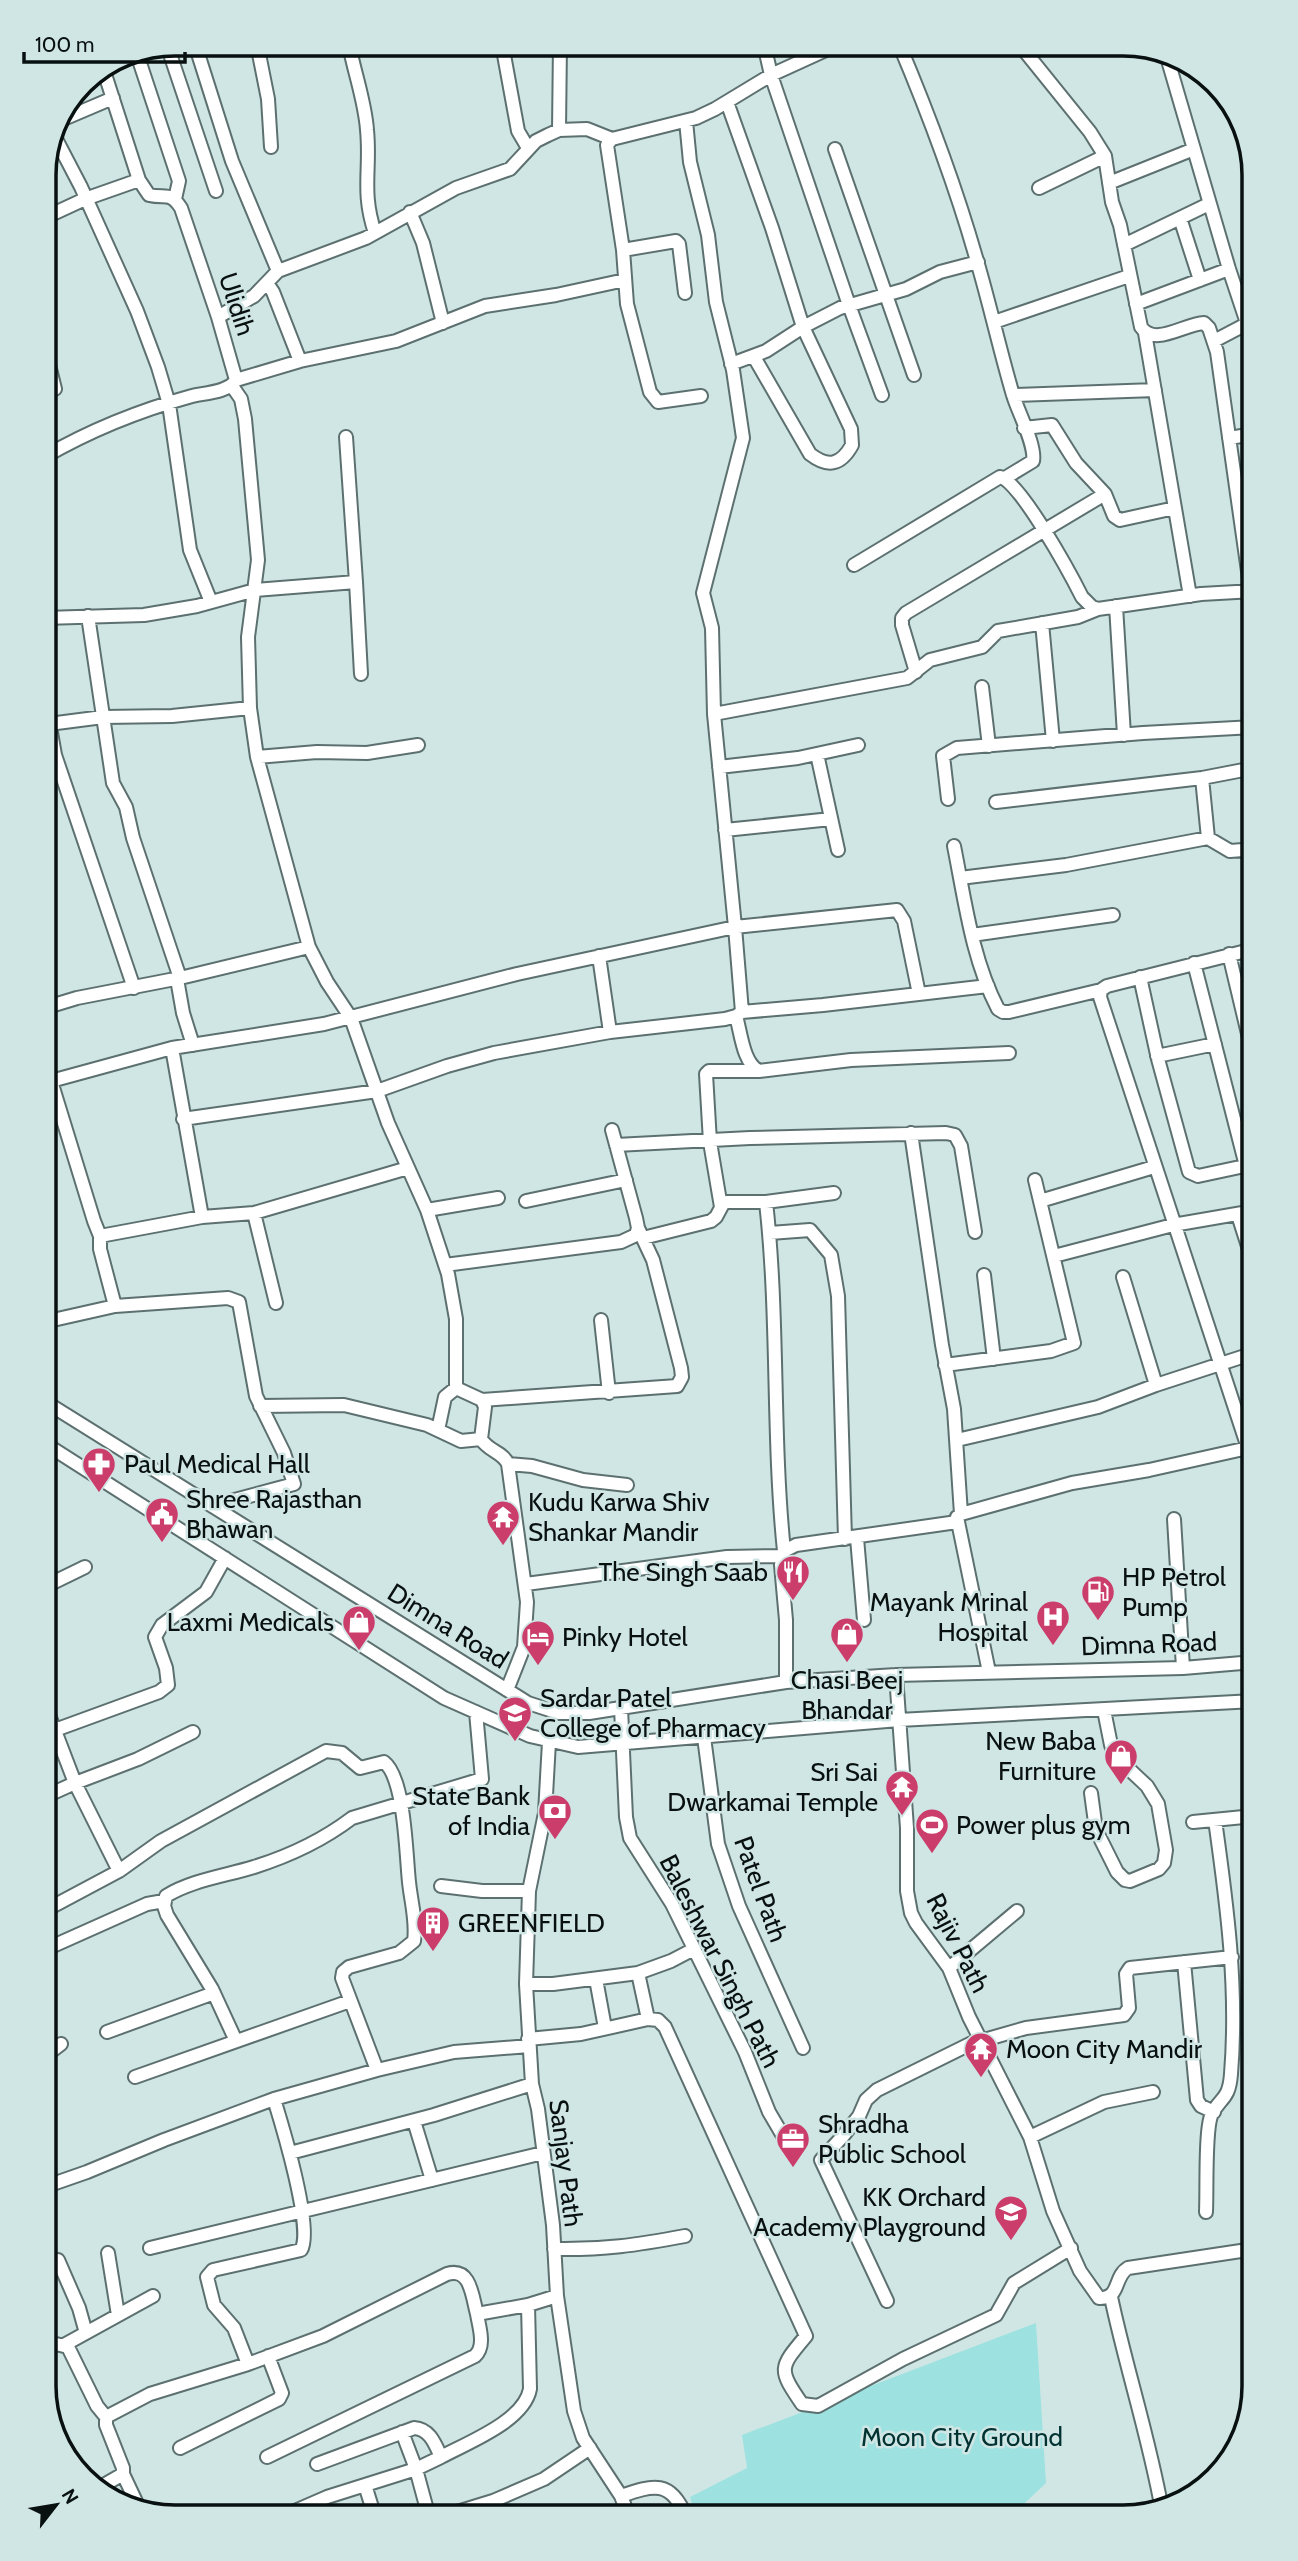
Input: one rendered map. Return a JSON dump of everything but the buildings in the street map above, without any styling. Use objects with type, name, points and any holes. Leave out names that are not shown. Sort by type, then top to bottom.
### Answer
[{"type":"street","points":[[171,56],[216,191]]},
{"type":"street","points":[[199,56],[232,161],[278,271]]},
{"type":"street","points":[[259,56],[268,99],[271,147]]},
{"type":"street","points":[[352,56],[367,127],[366,194],[375,233]]},
{"type":"street","points":[[504,56],[518,131],[528,148]]},
{"type":"street","points":[[559,130],[560,56]]},
{"type":"street","points":[[767,56],[849,305],[882,394]]},
{"type":"street","points":[[218,317],[254,296],[278,271],[375,233],[456,188],[510,169],[536,141],[559,130],[587,129],[612,139],[686,121],[727,102],[771,75],[813,56]]},
{"type":"street","points":[[854,565],[993,480],[1005,478],[1032,461],[1032,450],[1013,396],[978,262],[923,101],[904,56]]},
{"type":"street","points":[[1029,56],[1090,132],[1105,156],[1112,202],[1141,327],[1151,337],[1193,323],[1204,323],[1209,328],[1214,341],[1242,521]]},
{"type":"street","points":[[107,78],[139,180],[149,195],[175,199],[179,181],[140,62]]},
{"type":"street","points":[[1169,65],[1229,269],[1242,300]]},
{"type":"street","points":[[73,115],[114,98]]},
{"type":"street","points":[[727,102],[772,228],[803,327],[851,429],[852,445],[842,459],[827,463],[810,454],[754,357]]},
{"type":"street","points":[[686,121],[690,162],[704,211],[716,302],[731,364],[743,438],[703,593],[712,628],[714,714],[735,927],[739,1014],[749,1061],[753,1068],[760,1071]]},
{"type":"street","points":[[612,139],[607,145],[607,152],[623,250],[629,314],[654,399],[666,403],[701,396]]},
{"type":"street","points":[[60,145],[142,324],[169,404],[190,550],[211,603]]},
{"type":"street","points":[[835,149],[884,296],[914,375]]},
{"type":"street","points":[[1109,183],[1194,149]]},
{"type":"street","points":[[1038,188],[1105,156]]},
{"type":"street","points":[[56,212],[139,180]]},
{"type":"street","name":"Ulidih","points":[[175,199],[181,208],[218,317],[234,383],[241,399],[258,560],[248,638],[250,708],[257,757],[309,947],[327,982],[351,1018],[377,1091],[428,1210],[445,1265],[456,1319],[456,1388]]},
{"type":"street","points":[[1124,245],[1209,204]]},
{"type":"street","points":[[410,212],[423,243],[443,323]]},
{"type":"street","points":[[1180,218],[1200,280]]},
{"type":"street","points":[[623,250],[676,241],[679,244],[685,293]]},
{"type":"street","points":[[731,364],[754,357],[803,327],[849,305],[918,284],[949,268],[978,262]]},
{"type":"street","points":[[1136,304],[1229,269]]},
{"type":"street","points":[[994,322],[1129,276]]},
{"type":"street","points":[[56,451],[88,435],[169,404],[300,361],[397,341],[485,306],[556,295],[625,280]]},
{"type":"street","points":[[267,283],[300,361]]},
{"type":"street","points":[[1214,341],[1242,326]]},
{"type":"street","points":[[1145,333],[1190,596]]},
{"type":"street","points":[[1013,396],[1155,390]]},
{"type":"street","points":[[1024,428],[1052,425],[1076,463],[1105,494],[1114,516],[1120,520],[1175,508]]},
{"type":"street","points":[[1229,438],[1242,436]]},
{"type":"street","points":[[346,437],[362,674]]},
{"type":"street","points":[[1005,478],[1042,529],[1086,603],[1098,609]]},
{"type":"street","points":[[916,672],[902,618],[1042,529],[1105,494]]},
{"type":"street","points":[[56,617],[144,615],[211,603],[255,590],[356,582]]},
{"type":"street","points":[[714,714],[907,678],[930,660],[982,647],[998,631],[1078,617],[1098,609],[1116,606],[1190,596],[1242,593]]},
{"type":"street","points":[[1116,606],[1124,735]]},
{"type":"street","points":[[88,616],[113,783],[126,807],[133,838],[179,979],[183,1013],[193,1045]]},
{"type":"street","points":[[1042,623],[1053,741]]},
{"type":"street","points":[[982,687],[989,746]]},
{"type":"street","points":[[56,729],[103,717],[172,716],[250,708]]},
{"type":"street","points":[[948,799],[943,756],[957,748],[1242,728]]},
{"type":"street","points":[[257,757],[317,752],[367,754],[418,745]]},
{"type":"street","points":[[719,767],[763,763],[858,745]]},
{"type":"street","points":[[817,754],[838,850]]},
{"type":"street","points":[[56,756],[134,988]]},
{"type":"street","points":[[996,802],[1202,778],[1242,770]]},
{"type":"street","points":[[1202,778],[1208,838]]},
{"type":"street","points":[[725,830],[831,819]]},
{"type":"street","points":[[960,878],[1066,865],[1208,838],[1230,851],[1242,850]]},
{"type":"street","points":[[954,846],[972,935],[988,986],[1003,1012],[1101,990],[1107,986],[1242,951]]},
{"type":"street","points":[[56,1080],[172,1048],[311,1027],[517,974],[735,927],[897,910],[904,921],[919,994]]},
{"type":"street","points":[[972,935],[1113,915]]},
{"type":"street","points":[[56,1004],[179,979],[309,947]]},
{"type":"street","points":[[1229,954],[1242,1009]]},
{"type":"street","points":[[599,956],[610,1032]]},
{"type":"street","points":[[1194,963],[1214,1044],[1242,1138]]},
{"type":"street","points":[[1140,977],[1157,1056],[1189,1172],[1198,1176],[1242,1167]]},
{"type":"street","points":[[183,1119],[377,1091],[447,1066],[494,1053],[610,1032],[739,1014],[988,986]]},
{"type":"street","points":[[1101,990],[1100,997],[1154,1167],[1242,1428]]},
{"type":"street","points":[[1157,1056],[1214,1044]]},
{"type":"street","points":[[172,1048],[202,1217]]},
{"type":"street","points":[[721,1207],[709,1140],[706,1074],[709,1071],[760,1071],[851,1060],[1009,1053]]},
{"type":"street","points":[[56,1109],[100,1236],[100,1249],[115,1306]]},
{"type":"street","points":[[438,1430],[444,1397],[456,1388],[482,1400],[609,1393],[677,1386],[682,1377],[653,1261],[641,1233],[612,1130]]},
{"type":"street","points":[[911,1133],[952,1392],[957,1440],[959,1518],[989,1672]]},
{"type":"street","points":[[617,1145],[911,1133],[955,1135],[959,1139],[975,1232]]},
{"type":"street","points":[[1040,1201],[1154,1167]]},
{"type":"street","points":[[100,1236],[202,1217],[254,1213],[408,1168]]},
{"type":"street","points":[[526,1201],[626,1180]]},
{"type":"street","points":[[946,1365],[1051,1351],[1076,1341],[1035,1180]]},
{"type":"street","points":[[445,1265],[621,1242],[641,1233],[710,1222],[727,1202],[766,1202],[834,1193]]},
{"type":"street","points":[[428,1210],[498,1198]]},
{"type":"street","points":[[766,1202],[775,1294],[786,1682]]},
{"type":"street","points":[[254,1213],[276,1303]]},
{"type":"street","points":[[1054,1256],[1173,1225],[1242,1214]]},
{"type":"street","points":[[1238,1215],[1242,1228]]},
{"type":"street","points":[[770,1233],[810,1230],[831,1255],[838,1296],[851,1538],[864,1620]]},
{"type":"street","points":[[984,1275],[994,1359]]},
{"type":"street","points":[[1123,1277],[1156,1385]]},
{"type":"street","points":[[56,1319],[115,1306],[228,1298],[237,1300],[241,1308],[256,1396],[284,1452],[294,1484],[212,1506]]},
{"type":"street","points":[[601,1320],[609,1393]]},
{"type":"street","points":[[957,1440],[1098,1407],[1242,1357]]},
{"type":"street","points":[[482,1400],[485,1407],[481,1440],[489,1449],[506,1459],[508,1464],[526,1584],[524,1647],[507,1690]]},
{"type":"street","points":[[260,1406],[344,1405],[438,1430],[461,1441],[481,1440]]},
{"type":"street","name":"Dimna Road","points":[[56,1408],[528,1703],[559,1713],[589,1713],[786,1682],[896,1675],[1183,1668],[1242,1663]]},
{"type":"street","points":[[56,1451],[444,1698],[549,1742],[578,1747],[899,1720],[1242,1703]]},
{"type":"street","points":[[526,1584],[727,1557],[783,1553],[796,1545],[959,1518],[1072,1483],[1242,1454]]},
{"type":"street","points":[[508,1464],[532,1466],[583,1480],[627,1485]]},
{"type":"street","points":[[1174,1520],[1183,1668]]},
{"type":"street","points":[[56,1730],[159,1692],[168,1685],[166,1668],[155,1637],[162,1625],[205,1592],[225,1559]]},
{"type":"street","points":[[56,1581],[85,1567]]},
{"type":"street","name":"Rajiv Path","points":[[896,1675],[907,1828],[909,1902],[916,1923],[949,1968],[985,2039],[1032,2136],[1054,2211],[1080,2271],[1100,2295],[1124,2356],[1153,2457],[1160,2499]]},
{"type":"street","name":"Baleshwar Singh Path","points":[[621,1708],[626,1817],[630,1838],[661,1884],[745,2052],[769,2112],[793,2153]]},
{"type":"street","points":[[1091,1793],[1096,1830],[1117,1871],[1125,1880],[1130,1881],[1159,1869],[1164,1863],[1166,1850],[1158,1804],[1147,1786],[1115,1756],[1104,1710]]},
{"type":"street","points":[[56,1945],[147,1904],[164,1901],[172,1893],[190,1885],[298,1850],[352,1818],[482,1779],[476,1712]]},
{"type":"street","points":[[56,1792],[138,1759],[192,1732]]},
{"type":"street","points":[[56,1733],[75,1783],[119,1871]]},
{"type":"street","name":"Patel Path","points":[[704,1737],[721,1854],[738,1906],[803,2048]]},
{"type":"street","name":"Sanjay Path","points":[[549,1742],[545,1813],[529,1891],[526,1983],[532,2084],[543,2153],[557,2296],[574,2411],[583,2438],[624,2505]]},
{"type":"street","points":[[56,1905],[119,1871],[161,1841],[326,1751],[341,1753],[360,1768],[384,1762],[391,1768],[403,1813],[416,1930],[414,1941],[399,1953],[349,1967],[343,1972],[343,1983],[377,2070]]},
{"type":"street","points":[[1193,1822],[1242,1817]]},
{"type":"street","points":[[1206,2212],[1211,2117],[1227,2096],[1231,2075],[1232,1957],[1215,1820]]},
{"type":"street","points":[[441,1886],[482,1891],[529,1891]]},
{"type":"street","points":[[164,1901],[167,1915],[214,1993],[236,2041]]},
{"type":"street","points":[[949,1968],[1017,1911]]},
{"type":"street","points":[[526,1983],[553,1984],[638,1973],[694,1949]]},
{"type":"street","points":[[887,2301],[821,2160],[859,2116],[866,2100],[877,2090],[985,2039],[1026,2028],[1124,2015],[1129,2008],[1127,1970],[1232,1957]]},
{"type":"street","points":[[1184,1962],[1196,2100],[1201,2106],[1214,2112]]},
{"type":"street","points":[[638,1973],[648,2019]]},
{"type":"street","points":[[596,1979],[605,2028]]},
{"type":"street","points":[[107,2032],[214,1993]]},
{"type":"street","points":[[135,2077],[350,2001]]},
{"type":"street","points":[[56,2183],[274,2099],[377,2070],[454,2052],[529,2043],[648,2019],[658,2020],[665,2027],[806,2336],[788,2358],[784,2369],[787,2382],[802,2404],[818,2406],[903,2359],[996,2315],[1014,2283],[1071,2248]]},
{"type":"street","points":[[56,2048],[61,2044]]},
{"type":"street","points":[[290,2153],[414,2121],[532,2084]]},
{"type":"street","points":[[1032,2136],[1104,2102],[1153,2092]]},
{"type":"street","points":[[248,2364],[234,2328],[214,2305],[207,2277],[209,2272],[301,2250],[305,2244],[290,2153],[274,2099]]},
{"type":"street","points":[[414,2121],[432,2180]]},
{"type":"street","points":[[150,2248],[543,2153]]},
{"type":"street","points":[[554,2249],[623,2248],[685,2235]]},
{"type":"street","points":[[1100,2295],[1116,2290],[1119,2276],[1128,2268],[1242,2251]]},
{"type":"street","points":[[108,2253],[118,2315]]},
{"type":"street","points":[[58,2260],[79,2308],[86,2333]]},
{"type":"street","points":[[106,2417],[150,2394],[248,2364],[323,2336],[447,2274],[456,2271],[463,2274],[468,2281],[477,2314],[480,2352],[267,2456]]},
{"type":"street","points":[[64,2345],[153,2296]]},
{"type":"street","points":[[477,2314],[528,2305],[557,2296]]},
{"type":"street","points":[[309,2505],[416,2469],[505,2422],[528,2401],[528,2305]]},
{"type":"street","points":[[56,2344],[64,2345],[71,2351],[97,2406],[106,2417],[106,2425],[123,2474],[134,2498]]},
{"type":"street","points":[[180,2448],[279,2399],[282,2393],[268,2356]]},
{"type":"street","points":[[317,2464],[414,2428],[423,2429],[431,2437],[441,2457]]},
{"type":"street","points":[[402,2432],[426,2505]]},
{"type":"street","points":[[479,2505],[544,2479],[590,2448]]},
{"type":"street","points":[[107,2483],[123,2474]]},
{"type":"street","points":[[365,2485],[371,2505]]},
{"type":"street","points":[[621,2496],[651,2486],[663,2487],[680,2505]]},
{"type":"street","points":[[492,2501],[494,2505]]},
{"type":"green space","name":"Moon City Ground","points":[[1036,2323],[1046,2483],[1023,2505],[692,2505],[690,2497],[747,2468],[742,2435]]},
{"type":"place","name":"Paul Medical Hall","points":[[99,1494]]},
{"type":"place","name":"Shree Rajasthan Bhawan","points":[[162,1544]]},
{"type":"place","name":"Kudu Karwa Shiv Shankar Mandir","points":[[503,1547]]},
{"type":"place","name":"The Singh Saab","points":[[793,1602]]},
{"type":"place","name":"HP Petrol Pump","points":[[1098,1622]]},
{"type":"place","name":"Mayank Mrinal Hospital","points":[[1053,1647]]},
{"type":"place","name":"Laxmi Medicals","points":[[359,1652]]},
{"type":"place","name":"Chasi Beej Bhandar","points":[[847,1664]]},
{"type":"place","name":"Pinky Hotel","points":[[538,1667]]},
{"type":"place","name":"Sardar Patel College of Pharmacy","points":[[515,1743]]},
{"type":"place","name":"New Baba Furniture","points":[[1121,1786]]},
{"type":"place","name":"Sri Sai Dwarkamai Temple","points":[[902,1817]]},
{"type":"place","name":"State Bank of India","points":[[555,1841]]},
{"type":"place","name":"Power plus gym","points":[[932,1855]]},
{"type":"place","name":"GREENFIELD","points":[[433,1953]]},
{"type":"place","name":"Moon City Mandir","points":[[981,2079]]},
{"type":"place","name":"Shradha Public School","points":[[793,2169]]},
{"type":"place","name":"KK Orchard Academy Playground","points":[[1011,2242]]}]
